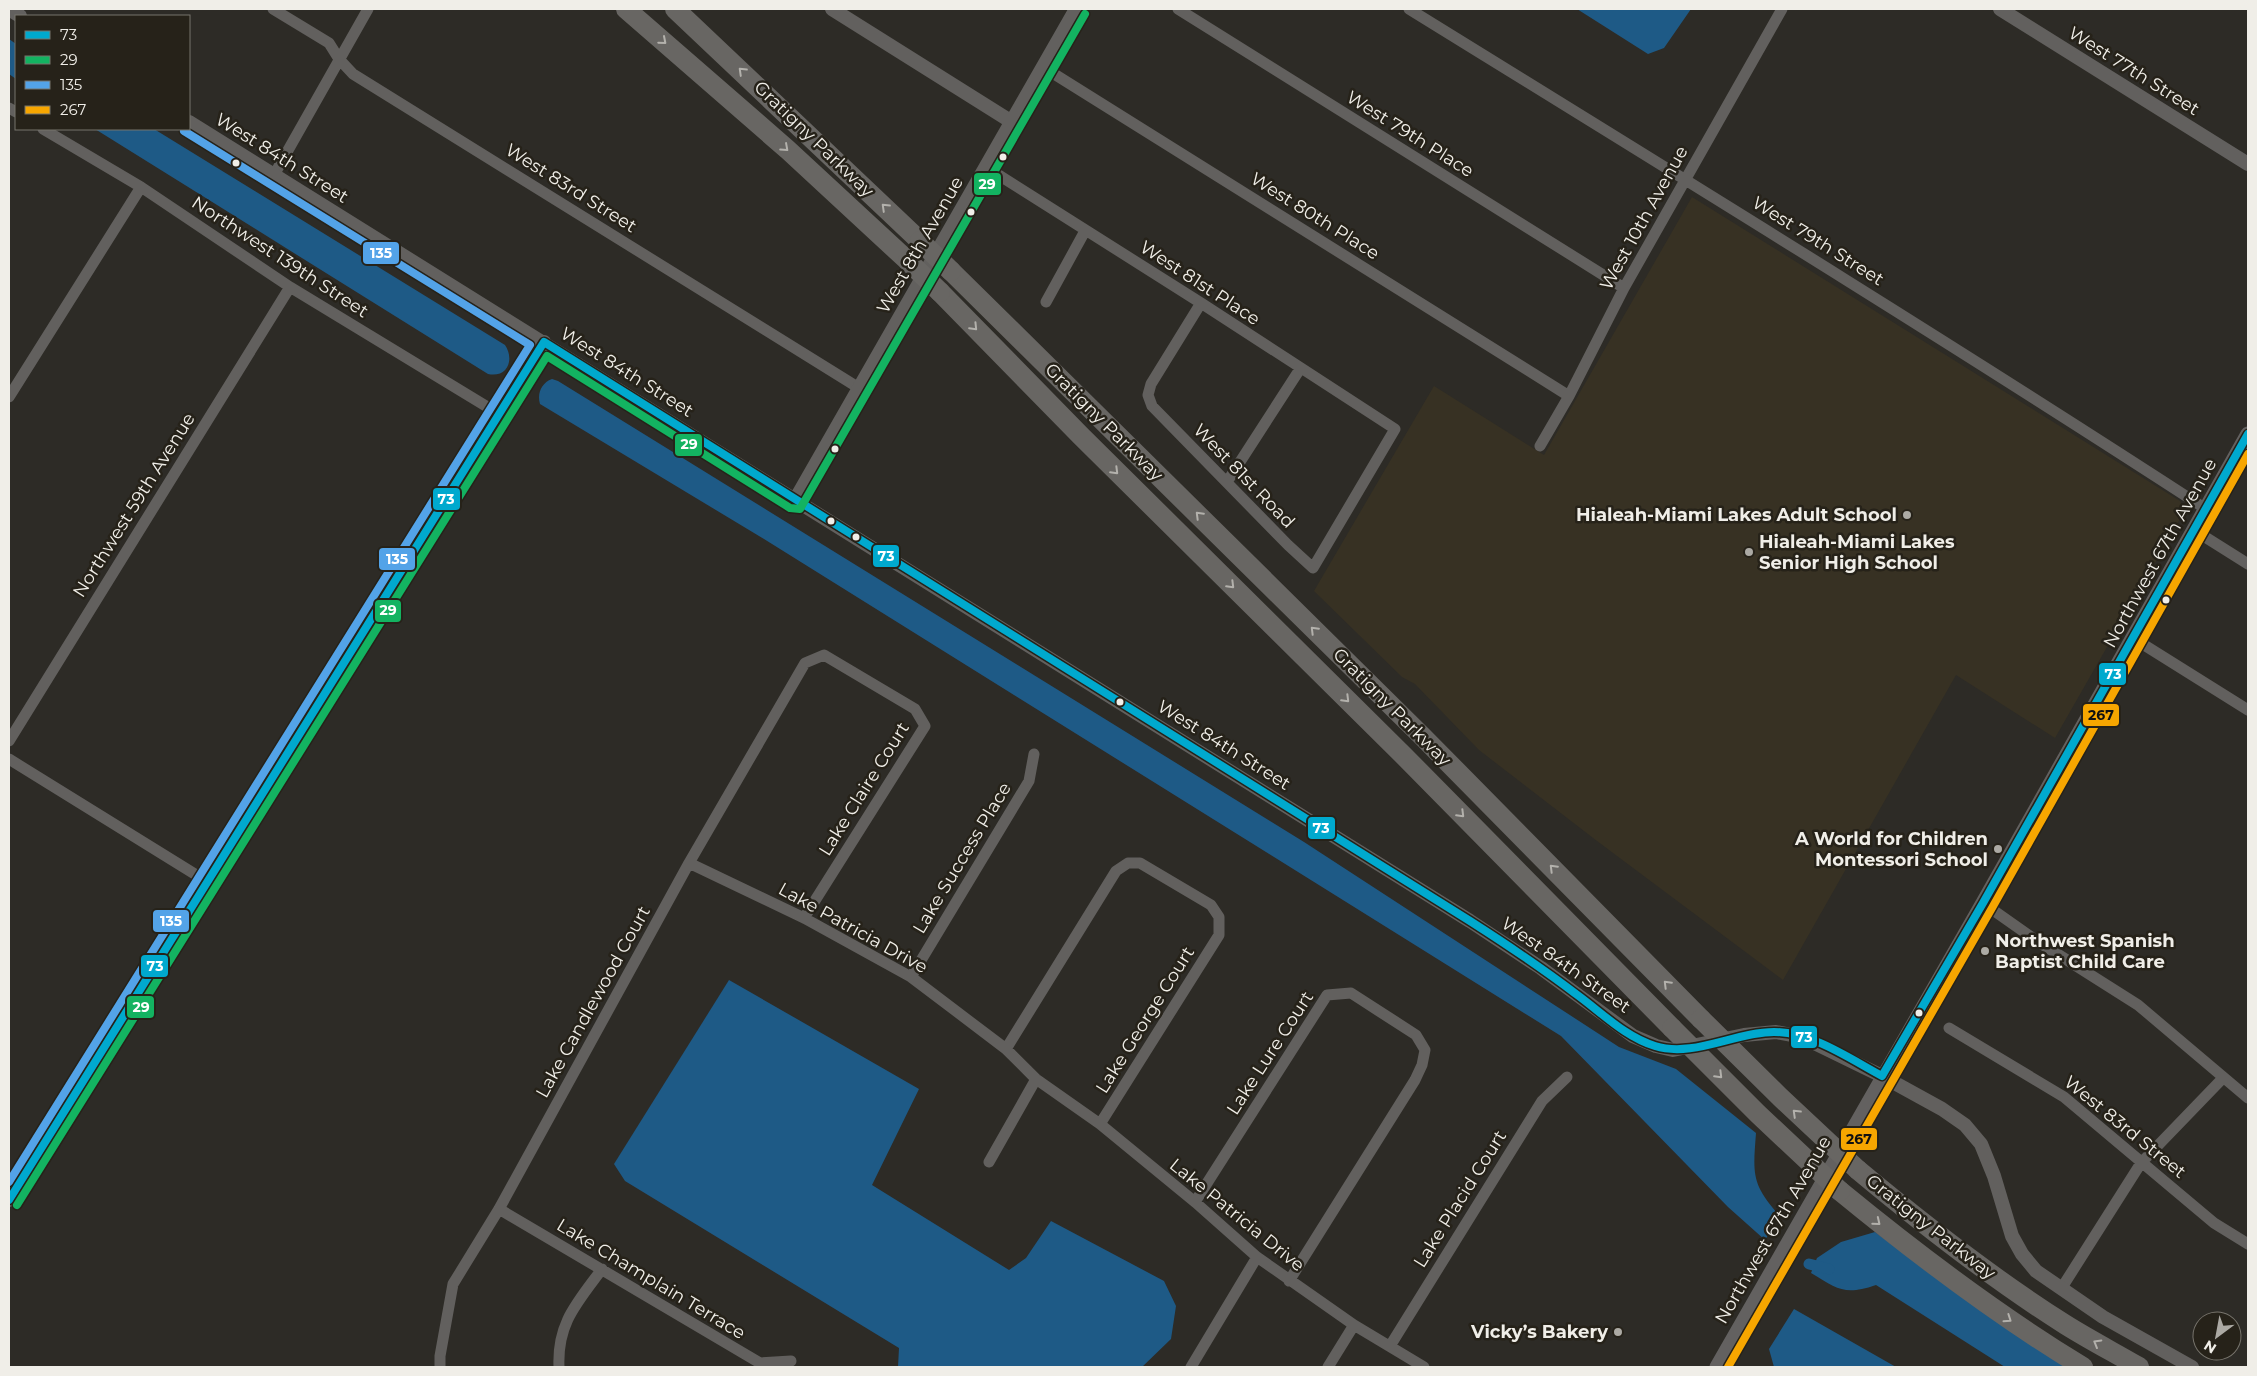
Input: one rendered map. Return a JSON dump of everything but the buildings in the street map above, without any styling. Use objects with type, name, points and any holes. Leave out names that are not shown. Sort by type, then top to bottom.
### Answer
[{"type":"highway","name":"Gratigny Parkway","points":[[626,9],[780,144],[940,292],[1081,436],[1402,755],[1758,1114],[1840,1191],[1910,1249],[1976,1298],[2032,1336],[2084,1367]]},
{"type":"highway","name":"Gratigny Parkway","points":[[675,9],[951,271],[1408,722],[1780,1097],[1858,1170],[1918,1220],[2001,1281],[2066,1325],[2139,1367]]},
{"type":"main road","name":"Northwest 67th Avenue","points":[[1717,1367],[1882,1076],[1983,903],[2248,434]]},
{"type":"street","name":"West 83rd Street","points":[[273,9],[329,43],[339,60],[353,74],[859,388]]},
{"type":"street","points":[[274,175],[368,9]]},
{"type":"street","points":[[832,9],[1012,122]]},
{"type":"street","name":"West 8th Avenue","points":[[795,500],[1076,9]]},
{"type":"street","name":"West 79th Place","points":[[1178,9],[1624,288]]},
{"type":"street","name":"West 79th Street","points":[[1409,9],[2010,382],[2206,509]]},
{"type":"street","name":"West 10th Avenue","points":[[1540,446],[1569,396],[1624,288],[1684,179],[1782,9]]},
{"type":"street","name":"West 77th Street","points":[[2000,9],[2248,164]]},
{"type":"street","name":"West 80th Place","points":[[1043,67],[1569,396]]},
{"type":"street","name":"West 84th Street","points":[[190,123],[1477,925],[1541,968],[1633,1036],[1656,1046],[1673,1050],[1744,1035],[1776,1032],[1802,1037],[1882,1076],[1965,1125],[1981,1144],[1994,1176],[2012,1236],[2022,1254],[2036,1271],[2103,1317],[2192,1367]]},
{"type":"street","name":"Northwest 139th Street","points":[[45,130],[141,187],[290,287],[498,414]]},
{"type":"street","name":"West 81st Place","points":[[986,167],[1395,429],[1313,568]]},
{"type":"street","points":[[9,397],[141,187]]},
{"type":"street","points":[[1046,302],[1085,231]]},
{"type":"street","name":"Northwest 59th Avenue","points":[[9,741],[290,287]]},
{"type":"street","name":"West 81st Road","points":[[1201,303],[1151,384],[1148,395],[1152,406],[1288,545],[1313,568]]},
{"type":"street","points":[[9,1200],[206,881],[544,342]]},
{"type":"street","points":[[1227,482],[1300,369]]},
{"type":"street","points":[[2194,530],[2248,564]]},
{"type":"street","points":[[2133,638],[2248,710]]},
{"type":"street","name":"Lake Claire Court","points":[[804,663],[824,655],[915,709],[925,726],[804,918]]},
{"type":"street","name":"Lake Candlewood Court","points":[[440,1367],[440,1356],[453,1284],[499,1209],[689,863],[804,663]]},
{"type":"street","name":"Lake Success Place","points":[[911,977],[1029,781],[1034,754]]},
{"type":"street","points":[[9,759],[206,881]]},
{"type":"street","name":"Lake Patricia Drive","points":[[689,863],[804,918],[911,977],[1006,1049],[1036,1079],[1100,1124],[1195,1202],[1256,1257],[1354,1325],[1424,1367]]},
{"type":"street","name":"Lake George Court","points":[[1006,1049],[1116,871],[1128,863],[1140,863],[1211,905],[1219,917],[1219,935],[1100,1124]]},
{"type":"street","points":[[1983,903],[2037,942],[2138,1005],[2248,1098]]},
{"type":"street","name":"Lake Lure Court","points":[[1195,1202],[1327,995],[1351,993],[1416,1035],[1425,1050],[1422,1064],[1415,1080],[1289,1281]]},
{"type":"street","name":"West 83rd Street","points":[[1949,1028],[2064,1098],[2214,1223],[2248,1244]]},
{"type":"street","name":"Lake Placid Court","points":[[1390,1346],[1542,1101],[1567,1077]]},
{"type":"street","points":[[2061,1289],[2141,1163],[2223,1078]]},
{"type":"street","points":[[990,1162],[1036,1079]]},
{"type":"street","name":"Lake Champlain Terrace","points":[[499,1209],[760,1363],[791,1361]]},
{"type":"street","points":[[1190,1367],[1256,1257]]},
{"type":"street","points":[[558,1367],[558,1347],[567,1318],[602,1270]]},
{"type":"street","points":[[1328,1367],[1354,1325]]},
{"type":"shaded area","name":"Hialeah-Miami Lakes Senior High School","points":[[1692,197],[2180,501],[2183,508],[2183,514],[2055,738],[1956,675],[1783,980],[1479,750],[1415,684],[1402,677],[1314,591],[1434,386],[1544,455]]},
{"type":"water","points":[[1577,9],[1691,9],[1664,48],[1648,54]]},
{"type":"water","points":[[9,39],[15,43],[15,78],[9,74]]},
{"type":"water","points":[[97,130],[156,130],[505,345],[509,356],[507,367],[504,371],[495,375],[488,374]]},
{"type":"water","points":[[552,379],[1304,842],[1619,1047],[1676,1069],[1756,1133],[1754,1159],[1756,1178],[1764,1195],[1780,1216],[1765,1240],[1728,1207],[1561,1036],[759,536],[540,404],[539,396],[541,389],[545,383]]},
{"type":"water","points":[[729,980],[919,1089],[872,1185],[1009,1270],[1026,1258],[1051,1221],[1164,1281],[1176,1306],[1171,1339],[1142,1367],[898,1367],[899,1348],[625,1181],[614,1164]]},
{"type":"water","points":[[1875,1232],[2015,1334],[2066,1367],[2005,1367],[1876,1285],[1856,1290],[1842,1289],[1811,1273],[1817,1258],[1841,1242]]},
{"type":"water","points":[[1794,1309],[1896,1367],[1774,1367],[1769,1349]]},
{"type":"waterway","points":[[1809,1264],[1829,1269]]},
{"type":"transit line","name":"29","points":[[17,1205],[547,356],[790,508],[800,509],[1085,14]]},
{"type":"transit line","name":"135","points":[[9,1182],[530,345],[184,131]]},
{"type":"transit line","name":"73","points":[[9,1200],[544,342],[1470,921],[1537,966],[1634,1037],[1655,1046],[1669,1049],[1684,1049],[1759,1033],[1788,1033],[1816,1041],[1882,1076],[1983,903],[2248,434]]},
{"type":"transit line","name":"267","points":[[1728,1367],[1992,908],[2248,454]]},
{"type":"place","name":"Hialeah-Miami Lakes Adult School","points":[[1907,515]]},
{"type":"place","name":"Hialeah-Miami Lakes Senior High School","points":[[1749,552]]},
{"type":"place","name":"A World for Children Montessori School","points":[[1998,849]]},
{"type":"place","name":"Northwest Spanish Baptist Child Care","points":[[1985,951]]},
{"type":"place","name":"Vicky’s Bakery","points":[[1618,1332]]}]
